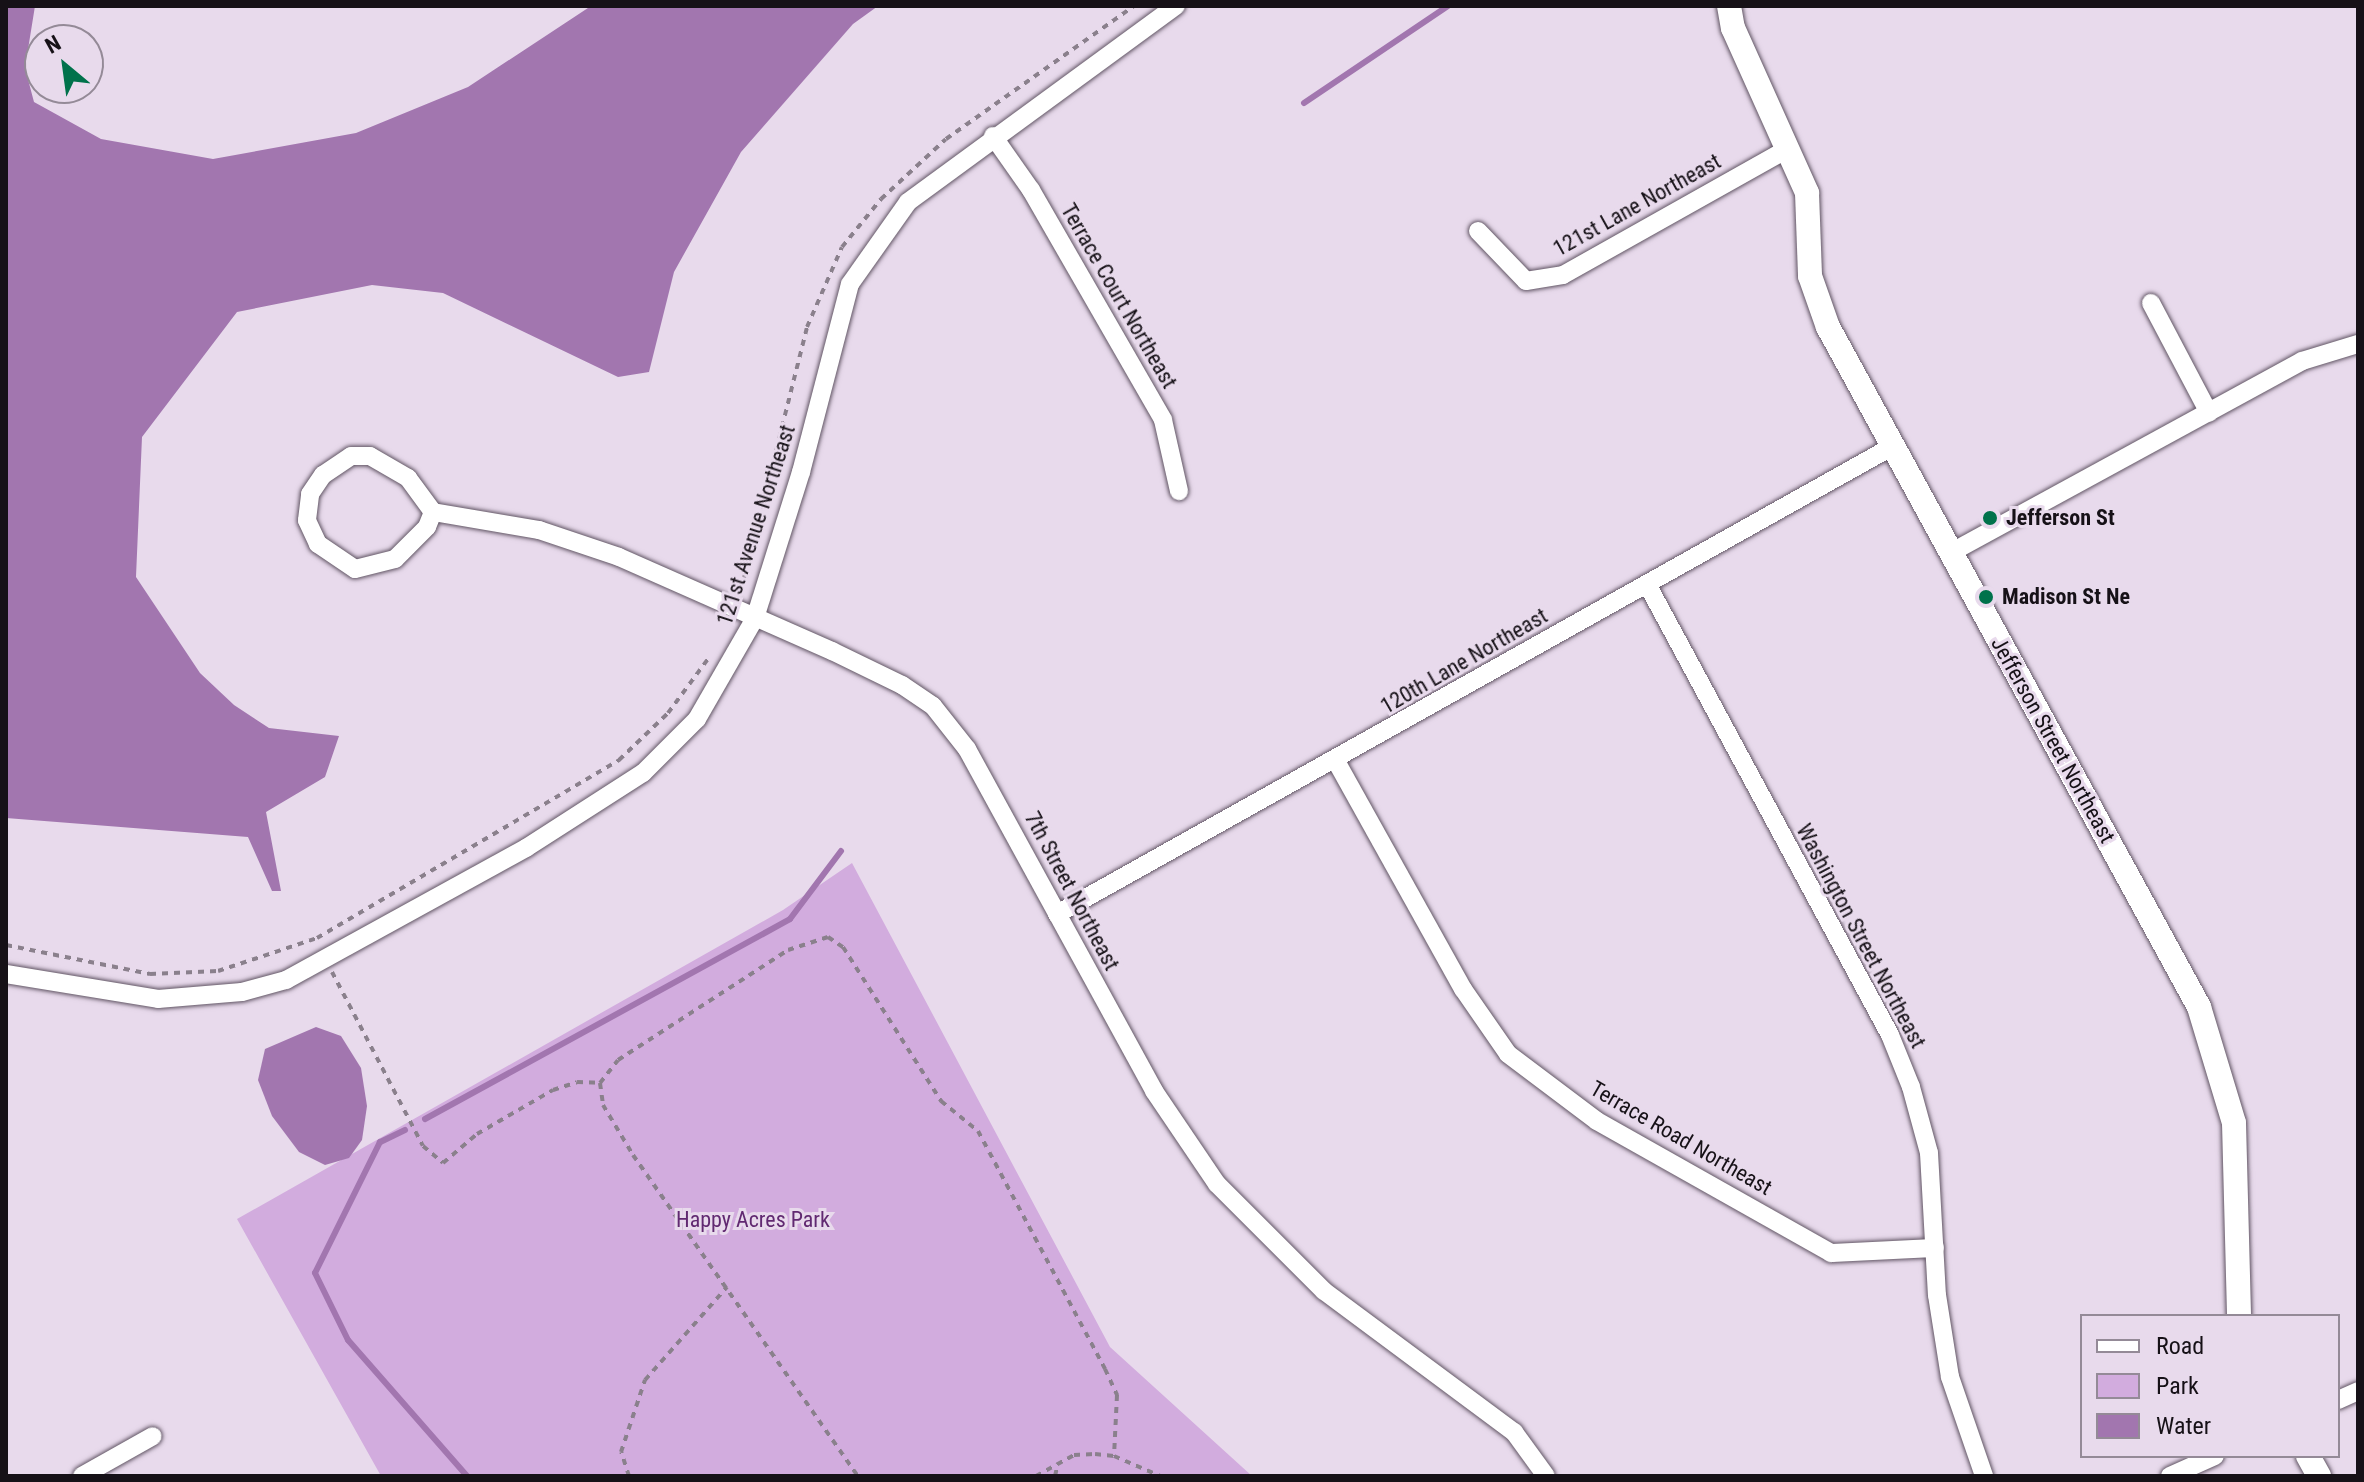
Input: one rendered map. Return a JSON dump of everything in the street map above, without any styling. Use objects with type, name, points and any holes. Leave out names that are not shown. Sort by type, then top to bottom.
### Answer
[{"type":"street","name":"121st Avenue Northeast","points":[[6,974],[158,999],[242,992],[286,980],[579,817],[643,773],[697,719],[755,618],[801,472],[850,284],[908,202],[993,136],[1176,6]]},
{"type":"street","name":"Jefferson Street Northeast","points":[[1729,6],[1733,28],[1807,193],[1810,276],[1819,302],[1950,553],[2199,1007],[2234,1123],[2239,1314]]},
{"type":"street","name":"Terrace Court Northeast","points":[[993,136],[1031,190],[1163,420],[1179,491]]},
{"type":"street","name":"121st Lane Northeast","points":[[1478,231],[1526,281],[1563,275],[1786,150]]},
{"type":"street","points":[[2151,303],[2209,413]]},
{"type":"street","points":[[1950,553],[2302,361],[2358,344]]},
{"type":"street","name":"120th Lane Northeast","points":[[1057,914],[1336,761],[1893,446]]},
{"type":"street","points":[[351,456],[392,465],[433,512],[427,527],[395,559],[355,569],[318,544],[307,520],[316,484],[335,463],[351,456]]},
{"type":"street","name":"7th Street Northeast","points":[[433,512],[539,530],[619,557],[902,685],[933,706],[967,749],[1154,1091],[1217,1184],[1260,1233],[1324,1291],[1514,1432],[1546,1476]]},
{"type":"street","name":"Washington Street Northeast","points":[[1647,584],[1890,1035],[1929,1153],[1935,1248],[1950,1377],[1984,1476]]},
{"type":"street","name":"Terrace Road Northeast","points":[[1336,761],[1463,989],[1508,1054],[1597,1121],[1831,1253],[1935,1248]]},
{"type":"street","points":[[82,1476],[153,1436]]},
{"type":"street","points":[[2170,1476],[2210,1458]]},
{"type":"street","points":[[2309,1458],[2319,1476]]},
{"type":"path","points":[[858,1476],[617,1131],[603,1105],[600,1083],[618,1060],[788,950],[828,937],[843,947],[941,1101],[978,1131],[1117,1395],[1114,1456]]},
{"type":"path","points":[[325,960],[434,1160],[443,1163],[456,1156],[477,1134],[553,1090],[577,1082],[600,1083]]},
{"type":"path","points":[[629,1476],[621,1452],[645,1380],[727,1287]]},
{"type":"path","points":[[1036,1476],[1074,1455],[1114,1456],[1160,1476]]},
{"type":"path","points":[[1055,1476],[1059,1461]]},
{"type":"green space","name":"Happy Acres Park","points":[[852,863],[1110,1347],[1252,1476],[381,1476],[237,1219],[783,910]]},
{"type":"water","points":[[6,6],[35,6],[32,24],[24,24],[24,104],[38,104],[101,139],[213,159],[356,133],[468,87],[591,6],[878,6],[853,24],[741,152],[674,272],[649,372],[618,377],[443,293],[372,285],[237,312],[142,437],[136,577],[200,673],[234,705],[269,728],[339,736],[325,777],[266,812],[281,891],[272,891],[248,837],[6,818]]},
{"type":"water","points":[[316,1027],[341,1036],[361,1068],[367,1106],[362,1140],[349,1158],[325,1165],[299,1152],[272,1116],[258,1080],[265,1049]]},
{"type":"waterway","points":[[1304,103],[1448,6]]},
{"type":"waterway","points":[[425,1119],[790,919],[841,851]]},
{"type":"waterway","points":[[405,1130],[380,1142],[315,1273],[348,1340],[467,1476]]},
{"type":"place","name":"Jefferson St","points":[[1990,518]]},
{"type":"place","name":"Madison St Ne","points":[[1986,597]]}]
